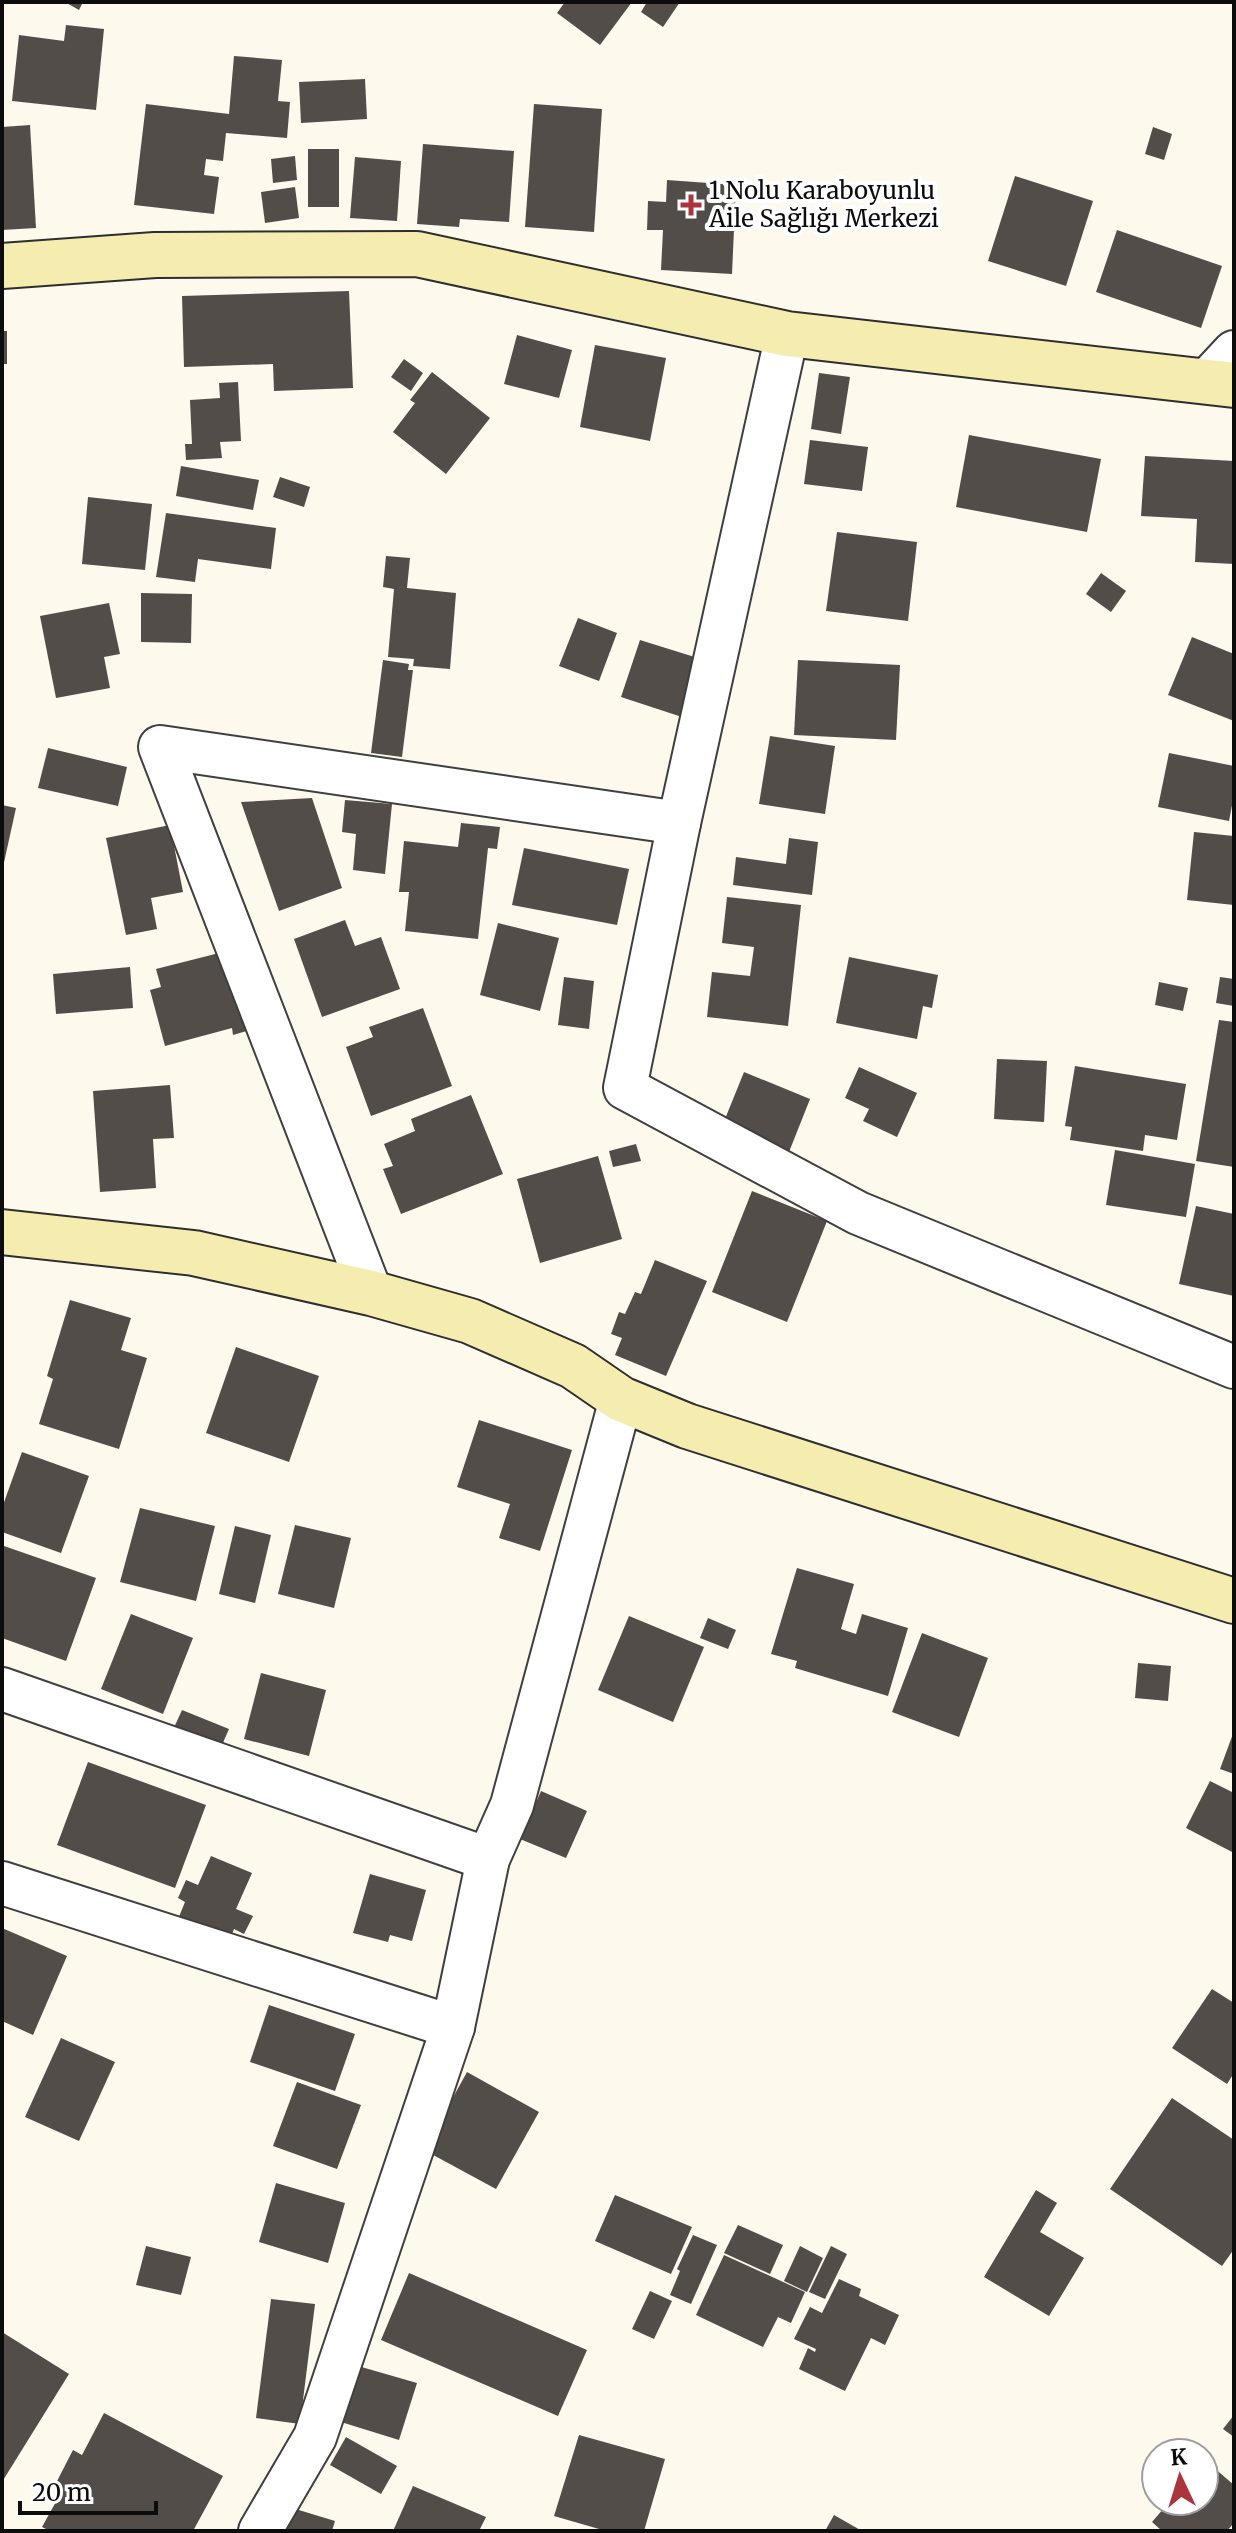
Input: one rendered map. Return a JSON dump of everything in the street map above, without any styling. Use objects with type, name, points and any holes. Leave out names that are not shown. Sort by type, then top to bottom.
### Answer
[{"type":"street","points":[[2,266],[155,255],[417,254],[787,334],[1225,373]]},
{"type":"street","points":[[787,334],[679,823],[625,1088],[858,1213],[1234,1367]]},
{"type":"street","points":[[371,1293],[160,747],[679,823]]},
{"type":"street","points":[[2,1232],[194,1253],[371,1293],[470,1321],[573,1366],[621,1399],[687,1426],[1234,1601]]},
{"type":"street","points":[[260,2531],[315,2437],[453,2027],[488,1859],[512,1805],[621,1399]]},
{"type":"street","points":[[2,1689],[488,1859]]},
{"type":"street","points":[[2,1883],[453,2027]]},
{"type":"building","points":[[65,2],[83,2],[79,10]]},
{"type":"building","points":[[565,2],[632,2],[600,45],[557,13]]},
{"type":"building","points":[[647,2],[680,2],[663,27],[641,12]]},
{"type":"building","points":[[66,25],[104,29],[96,110],[12,101],[19,35],[64,41]]},
{"type":"building","points":[[234,56],[282,60],[278,101],[290,102],[287,138],[226,133],[223,161],[206,159],[204,175],[219,177],[214,214],[134,205],[146,104],[229,114]]},
{"type":"building","points":[[365,79],[367,119],[301,123],[299,82]]},
{"type":"building","points":[[534,104],[602,109],[594,232],[525,227]]},
{"type":"building","points":[[30,125],[36,228],[2,230],[2,127]]},
{"type":"building","points":[[1153,127],[1172,134],[1164,160],[1145,154]]},
{"type":"building","points":[[423,144],[514,151],[509,222],[460,219],[459,227],[417,224]]},
{"type":"building","points":[[308,149],[339,149],[339,207],[308,207]]},
{"type":"building","points":[[295,156],[297,180],[273,183],[271,159]]},
{"type":"building","points":[[355,157],[401,161],[397,221],[350,218]]},
{"type":"building","points":[[1015,176],[1093,201],[1066,286],[988,261]]},
{"type":"building","points":[[667,180],[736,185],[732,274],[661,270],[663,230],[647,230],[648,201],[666,202]]},
{"type":"building","points":[[295,187],[299,218],[265,223],[261,192]]},
{"type":"building","points":[[1117,230],[1222,266],[1201,328],[1096,292]]},
{"type":"building","points":[[349,291],[353,388],[274,391],[273,364],[184,367],[182,296]]},
{"type":"building","points":[[2,331],[7,331],[7,364],[2,364]]},
{"type":"building","points":[[517,335],[572,350],[559,398],[504,384]]},
{"type":"building","points":[[595,345],[666,358],[650,441],[580,427]]},
{"type":"building","points":[[404,359],[423,373],[411,391],[391,377]]},
{"type":"building","points":[[432,372],[490,418],[446,474],[393,432],[415,403],[410,400]]},
{"type":"building","points":[[819,373],[850,377],[841,434],[811,429]]},
{"type":"building","points":[[238,382],[241,441],[220,442],[222,458],[186,460],[185,444],[192,444],[190,400],[220,398],[219,383]]},
{"type":"building","points":[[969,435],[1101,459],[1087,532],[956,507]]},
{"type":"building","points":[[810,440],[868,447],[862,491],[804,484]]},
{"type":"building","points":[[1145,456],[1234,461],[1234,564],[1195,562],[1197,519],[1141,516]]},
{"type":"building","points":[[181,466],[259,480],[253,510],[176,496]]},
{"type":"building","points":[[280,477],[310,487],[304,507],[273,497]]},
{"type":"building","points":[[88,497],[152,504],[145,570],[82,564]]},
{"type":"building","points":[[166,513],[276,528],[271,569],[198,559],[195,582],[156,577]]},
{"type":"building","points":[[837,532],[917,542],[908,621],[826,611]]},
{"type":"building","points":[[386,556],[410,558],[407,588],[456,593],[450,669],[413,666],[414,659],[388,657],[394,589],[383,587]]},
{"type":"building","points":[[1101,573],[1126,591],[1111,612],[1086,594]]},
{"type":"building","points":[[141,593],[192,594],[191,643],[141,642]]},
{"type":"building","points":[[109,603],[120,654],[104,657],[110,688],[56,698],[40,616]]},
{"type":"building","points":[[578,618],[617,633],[599,681],[559,666]]},
{"type":"building","points":[[1192,637],[1234,654],[1234,721],[1168,695]]},
{"type":"building","points":[[640,640],[701,659],[682,717],[621,697]]},
{"type":"building","points":[[383,660],[409,664],[408,670],[413,670],[402,757],[371,753]]},
{"type":"building","points":[[798,660],[900,665],[896,740],[794,735]]},
{"type":"building","points":[[770,736],[835,746],[825,814],[759,804]]},
{"type":"building","points":[[48,748],[127,767],[118,806],[38,788]]},
{"type":"building","points":[[1169,753],[1234,766],[1234,795],[1229,821],[1158,807]]},
{"type":"building","points":[[312,798],[342,888],[279,911],[241,802]]},
{"type":"building","points":[[345,800],[392,804],[385,874],[353,870],[356,834],[342,832]]},
{"type":"building","points":[[2,805],[16,808],[3,867],[2,867]]},
{"type":"building","points":[[461,823],[500,827],[497,849],[488,848],[478,939],[405,931],[409,892],[399,892],[404,841],[458,847]]},
{"type":"building","points":[[170,825],[183,892],[151,898],[157,929],[126,935],[106,838]]},
{"type":"building","points":[[1194,832],[1234,836],[1234,905],[1187,900]]},
{"type":"building","points":[[789,838],[818,842],[812,895],[733,885],[736,857],[786,864]]},
{"type":"building","points":[[524,848],[629,869],[617,925],[512,905]]},
{"type":"building","points":[[727,897],[801,905],[788,1026],[707,1017],[712,972],[750,976],[754,947],[722,943]]},
{"type":"building","points":[[345,920],[355,946],[381,937],[400,989],[322,1017],[294,939]]},
{"type":"building","points":[[498,923],[559,938],[540,1011],[480,995]]},
{"type":"building","points":[[223,952],[250,1030],[233,1035],[232,1028],[165,1046],[150,990],[161,987],[156,969]]},
{"type":"building","points":[[849,957],[938,975],[932,1008],[923,1006],[917,1039],[836,1023]]},
{"type":"building","points":[[130,967],[133,1008],[56,1014],[53,974]]},
{"type":"building","points":[[564,977],[594,981],[589,1029],[558,1025]]},
{"type":"building","points":[[1220,977],[1234,979],[1234,1006],[1216,1003]]},
{"type":"building","points":[[1159,982],[1188,988],[1183,1011],[1155,1005]]},
{"type":"building","points":[[423,1008],[452,1086],[371,1116],[346,1047],[373,1037],[369,1027]]},
{"type":"building","points":[[1219,1020],[1234,1022],[1234,1167],[1196,1161]]},
{"type":"building","points":[[997,1059],[1047,1061],[1044,1122],[994,1119]]},
{"type":"building","points":[[1075,1066],[1186,1084],[1177,1140],[1145,1135],[1143,1151],[1070,1140],[1072,1127],[1065,1126]]},
{"type":"building","points":[[859,1067],[917,1093],[897,1137],[863,1121],[869,1109],[845,1098]]},
{"type":"building","points":[[744,1072],[810,1099],[789,1152],[723,1124]]},
{"type":"building","points":[[170,1085],[174,1138],[153,1139],[156,1188],[100,1192],[93,1091]]},
{"type":"building","points":[[471,1095],[503,1174],[401,1214],[383,1169],[393,1166],[384,1144],[415,1131],[411,1119]]},
{"type":"building","points":[[636,1144],[641,1161],[613,1167],[609,1151]]},
{"type":"building","points":[[1115,1150],[1195,1164],[1186,1217],[1106,1205]]},
{"type":"building","points":[[598,1156],[622,1239],[540,1263],[517,1179]]},
{"type":"building","points":[[752,1191],[827,1221],[787,1322],[712,1292]]},
{"type":"building","points":[[1196,1206],[1234,1214],[1234,1296],[1179,1284]]},
{"type":"building","points":[[655,1260],[707,1281],[666,1376],[615,1355],[622,1338],[611,1334],[619,1312],[625,1314],[635,1292],[641,1294]]},
{"type":"building","points":[[70,1300],[131,1318],[121,1350],[147,1358],[119,1449],[39,1424],[53,1379],[47,1376]]},
{"type":"building","points":[[236,1347],[319,1376],[289,1462],[206,1433]]},
{"type":"building","points":[[479,1420],[572,1450],[540,1551],[499,1538],[510,1504],[457,1487]]},
{"type":"building","points":[[22,1452],[89,1476],[61,1553],[2,1532],[2,1508]]},
{"type":"building","points":[[140,1508],[215,1526],[196,1601],[120,1582]]},
{"type":"building","points":[[295,1525],[351,1538],[334,1608],[278,1594]]},
{"type":"building","points":[[235,1526],[271,1535],[255,1603],[219,1594]]},
{"type":"building","points":[[4,1546],[96,1578],[66,1661],[2,1638]]},
{"type":"building","points":[[797,1568],[854,1584],[841,1629],[856,1634],[862,1614],[908,1628],[888,1696],[795,1668],[797,1661],[771,1654]]},
{"type":"building","points":[[131,1614],[193,1638],[163,1714],[101,1689]]},
{"type":"building","points":[[629,1616],[704,1647],[673,1722],[598,1690]]},
{"type":"building","points":[[708,1618],[736,1630],[728,1649],[700,1638]]},
{"type":"building","points":[[922,1633],[988,1658],[959,1737],[892,1712]]},
{"type":"building","points":[[1138,1663],[1171,1666],[1168,1701],[1135,1698]]},
{"type":"building","points":[[261,1673],[326,1690],[309,1756],[244,1739]]},
{"type":"building","points":[[182,1710],[229,1729],[219,1752],[172,1732]]},
{"type":"building","points":[[1234,1731],[1234,1774],[1220,1769]]},
{"type":"building","points":[[88,1762],[206,1805],[175,1888],[57,1845]]},
{"type":"building","points":[[1210,1781],[1234,1793],[1234,1853],[1186,1828]]},
{"type":"building","points":[[541,1791],[587,1811],[566,1858],[520,1839]]},
{"type":"building","points":[[211,1856],[252,1873],[236,1909],[253,1916],[244,1934],[234,1929],[227,1947],[176,1924],[185,1902],[178,1898],[186,1880],[198,1885]]},
{"type":"building","points":[[370,1874],[426,1890],[412,1941],[390,1935],[388,1942],[353,1933]]},
{"type":"building","points":[[2,1928],[67,1956],[33,2035],[2,2021]]},
{"type":"building","points":[[1212,1989],[1234,2003],[1234,2073],[1227,2084],[1172,2048]]},
{"type":"building","points":[[269,2005],[355,2034],[335,2091],[250,2062]]},
{"type":"building","points":[[61,2038],[115,2062],[79,2141],[25,2117]]},
{"type":"building","points":[[467,2072],[539,2112],[496,2189],[424,2150]]},
{"type":"building","points":[[297,2082],[361,2105],[337,2169],[273,2146]]},
{"type":"building","points":[[1172,2098],[1234,2140],[1234,2249],[1222,2266],[1110,2189]]},
{"type":"building","points":[[276,2183],[345,2203],[328,2263],[259,2242]]},
{"type":"building","points":[[1036,2190],[1057,2203],[1040,2232],[1084,2258],[1049,2316],[984,2277]]},
{"type":"building","points":[[615,2195],[692,2227],[671,2274],[595,2241]]},
{"type":"building","points":[[738,2225],[783,2245],[770,2274],[724,2253]]},
{"type":"building","points":[[693,2235],[717,2245],[691,2304],[670,2295],[680,2271],[677,2269]]},
{"type":"building","points":[[146,2246],[191,2257],[181,2295],[136,2285]]},
{"type":"building","points":[[800,2246],[823,2258],[807,2292],[784,2281]]},
{"type":"building","points":[[831,2246],[847,2254],[825,2299],[809,2292]]},
{"type":"building","points":[[724,2255],[805,2292],[791,2323],[778,2317],[763,2347],[696,2315]]},
{"type":"building","points":[[409,2273],[587,2350],[558,2416],[381,2340]]},
{"type":"building","points":[[839,2279],[861,2289],[859,2296],[899,2315],[885,2345],[871,2338],[845,2391],[799,2369],[808,2348],[815,2352],[816,2349],[794,2339],[810,2307],[822,2313]]},
{"type":"building","points":[[650,2291],[672,2301],[654,2339],[632,2329]]},
{"type":"building","points":[[271,2299],[315,2304],[300,2424],[256,2418]]},
{"type":"building","points":[[2,2332],[69,2374],[2,2482]]},
{"type":"building","points":[[358,2366],[417,2383],[399,2440],[341,2422]]},
{"type":"building","points":[[104,2413],[223,2476],[193,2531],[50,2531],[42,2527],[63,2489],[55,2485],[73,2450],[82,2455]]},
{"type":"building","points":[[1234,2415],[1234,2437],[1223,2429]]},
{"type":"building","points":[[579,2435],[665,2459],[644,2531],[606,2531],[554,2516]]},
{"type":"building","points":[[346,2437],[397,2466],[381,2494],[330,2465]]},
{"type":"building","points":[[1220,2473],[1234,2485],[1234,2523],[1227,2531],[1162,2531],[1152,2522],[1156,2517],[1220,2517]]},
{"type":"building","points":[[413,2486],[486,2517],[479,2531],[393,2531]]},
{"type":"building","points":[[279,2504],[335,2521],[332,2531],[271,2531]]},
{"type":"building","points":[[834,2515],[862,2531],[825,2531]]},
{"type":"place","name":"1 Nolu Karaboyunlu Aile Sağlığı Merkezi","points":[[691,205]]}]
